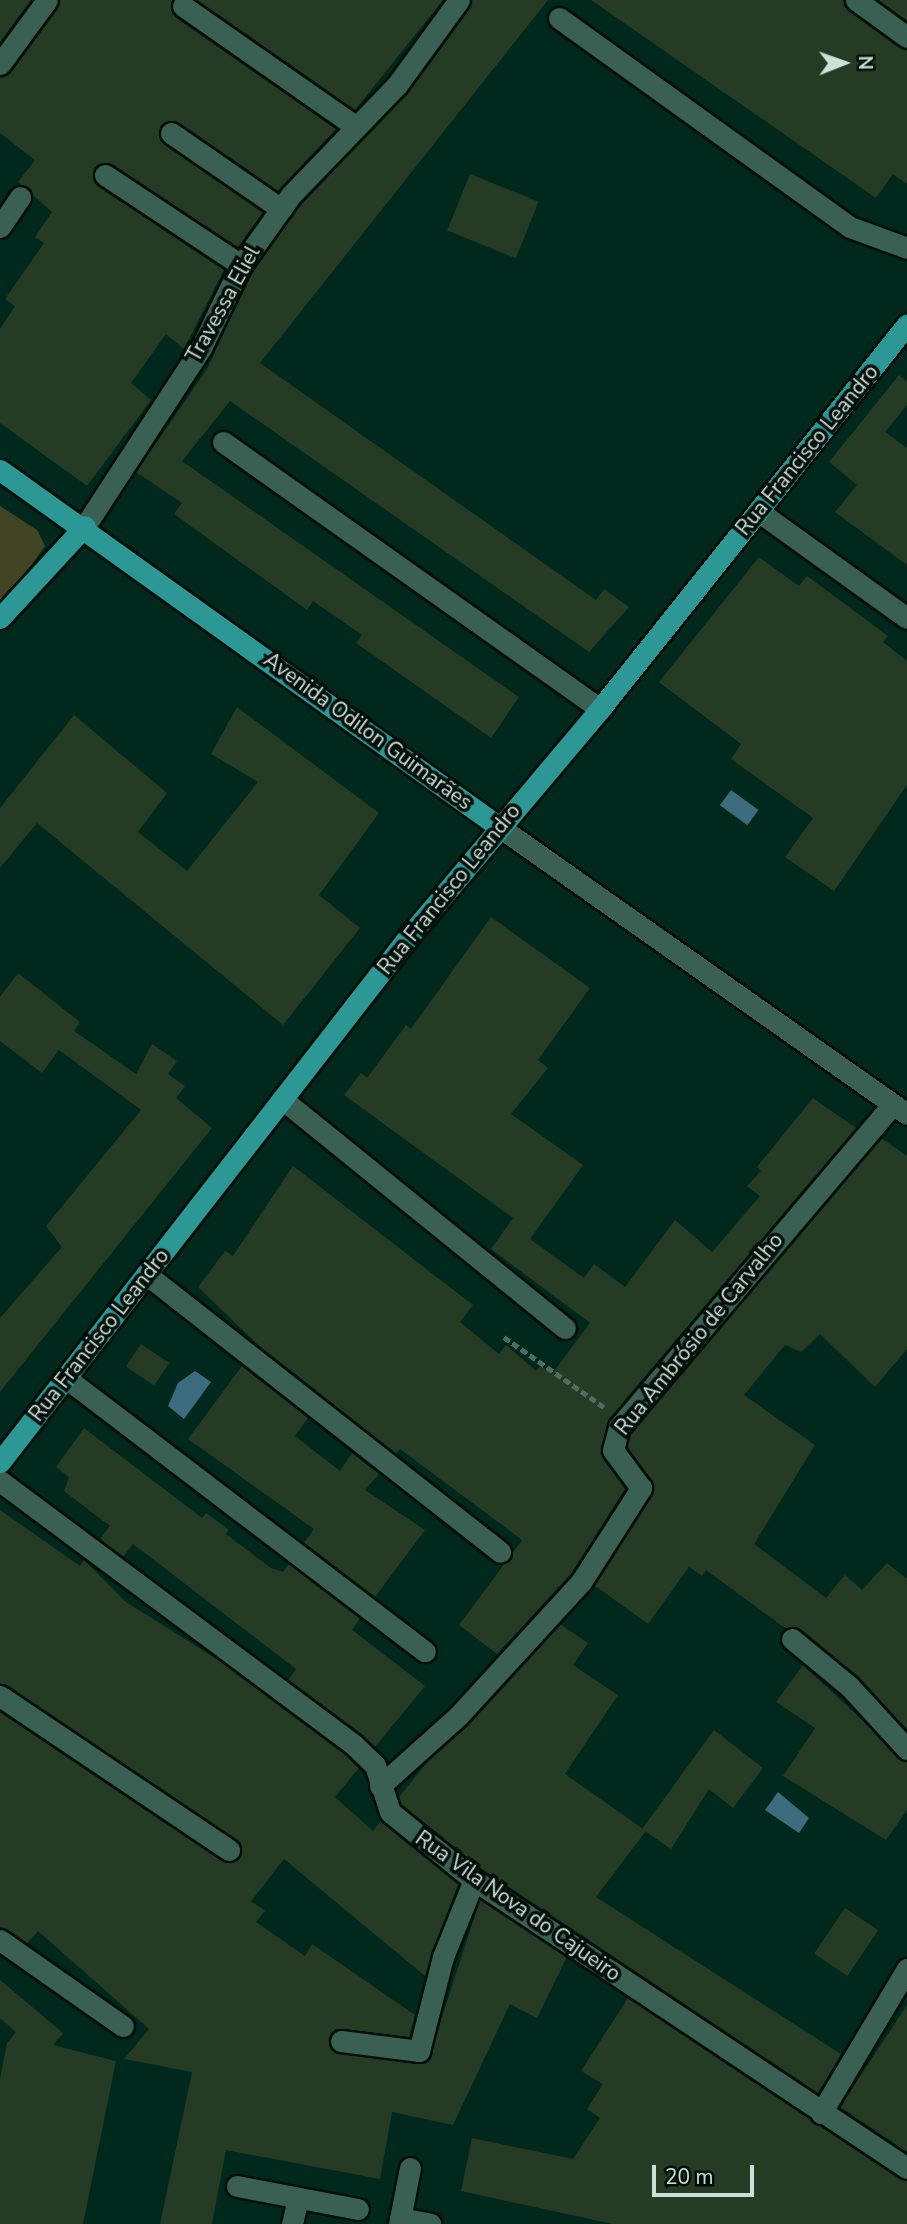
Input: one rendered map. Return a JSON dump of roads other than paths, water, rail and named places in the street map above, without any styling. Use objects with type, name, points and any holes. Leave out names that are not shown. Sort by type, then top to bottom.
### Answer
[{"type":"main road","name":"Rua Francisco Leandro","points":[[0,1462],[498,826],[600,709],[907,324]]},
{"type":"main road","name":"Avenida Odilon Guimarães","points":[[0,470],[85,526],[498,826]]},
{"type":"main road","points":[[0,618],[85,526]]},
{"type":"street","points":[[1,59],[47,0]]},
{"type":"street","name":"Travessa Eliel","points":[[85,526],[201,348],[241,265],[281,209],[355,126],[397,85],[459,0]]},
{"type":"street","points":[[856,0],[907,37]]},
{"type":"street","points":[[183,6],[355,126]]},
{"type":"street","points":[[559,18],[850,227],[907,248]]},
{"type":"street","points":[[171,133],[281,209]]},
{"type":"street","points":[[105,175],[241,265]]},
{"type":"street","points":[[0,227],[20,197]]},
{"type":"street","points":[[223,442],[600,709]]},
{"type":"street","points":[[758,511],[907,618]]},
{"type":"street","name":"Avenida Odilon Guimarães","points":[[498,826],[900,1110]]},
{"type":"street","points":[[282,1099],[565,1328]]},
{"type":"street","name":"Rua Ambrósio de Carvalho","points":[[380,1786],[527,1644],[628,1514],[639,1479],[612,1442],[624,1421],[900,1110]]},
{"type":"street","points":[[146,1274],[500,1552]]},
{"type":"street","points":[[66,1378],[425,1651]]},
{"type":"street","name":"Rua Vila Nova do Cajueiro","points":[[0,1481],[354,1745],[375,1765],[390,1812],[474,1880],[907,2168]]},
{"type":"street","points":[[792,1639],[849,1686],[907,1749]]},
{"type":"street","points":[[0,1696],[229,1850]]},
{"type":"street","points":[[341,2041],[419,2051],[443,1957],[474,1880]]},
{"type":"street","points":[[0,1940],[123,2026]]},
{"type":"street","points":[[821,2113],[907,1969]]},
{"type":"street","points":[[410,2168],[399,2221],[430,2224]]},
{"type":"street","points":[[237,2186],[358,2209]]},
{"type":"street","points":[[292,2224],[298,2198]]},
{"type":"water","points":[[731,790],[759,810],[747,825],[720,805]]},
{"type":"water","points":[[195,1371],[211,1382],[184,1419],[168,1406],[178,1383]]},
{"type":"water","points":[[778,1792],[809,1818],[799,1833],[765,1810]]}]
